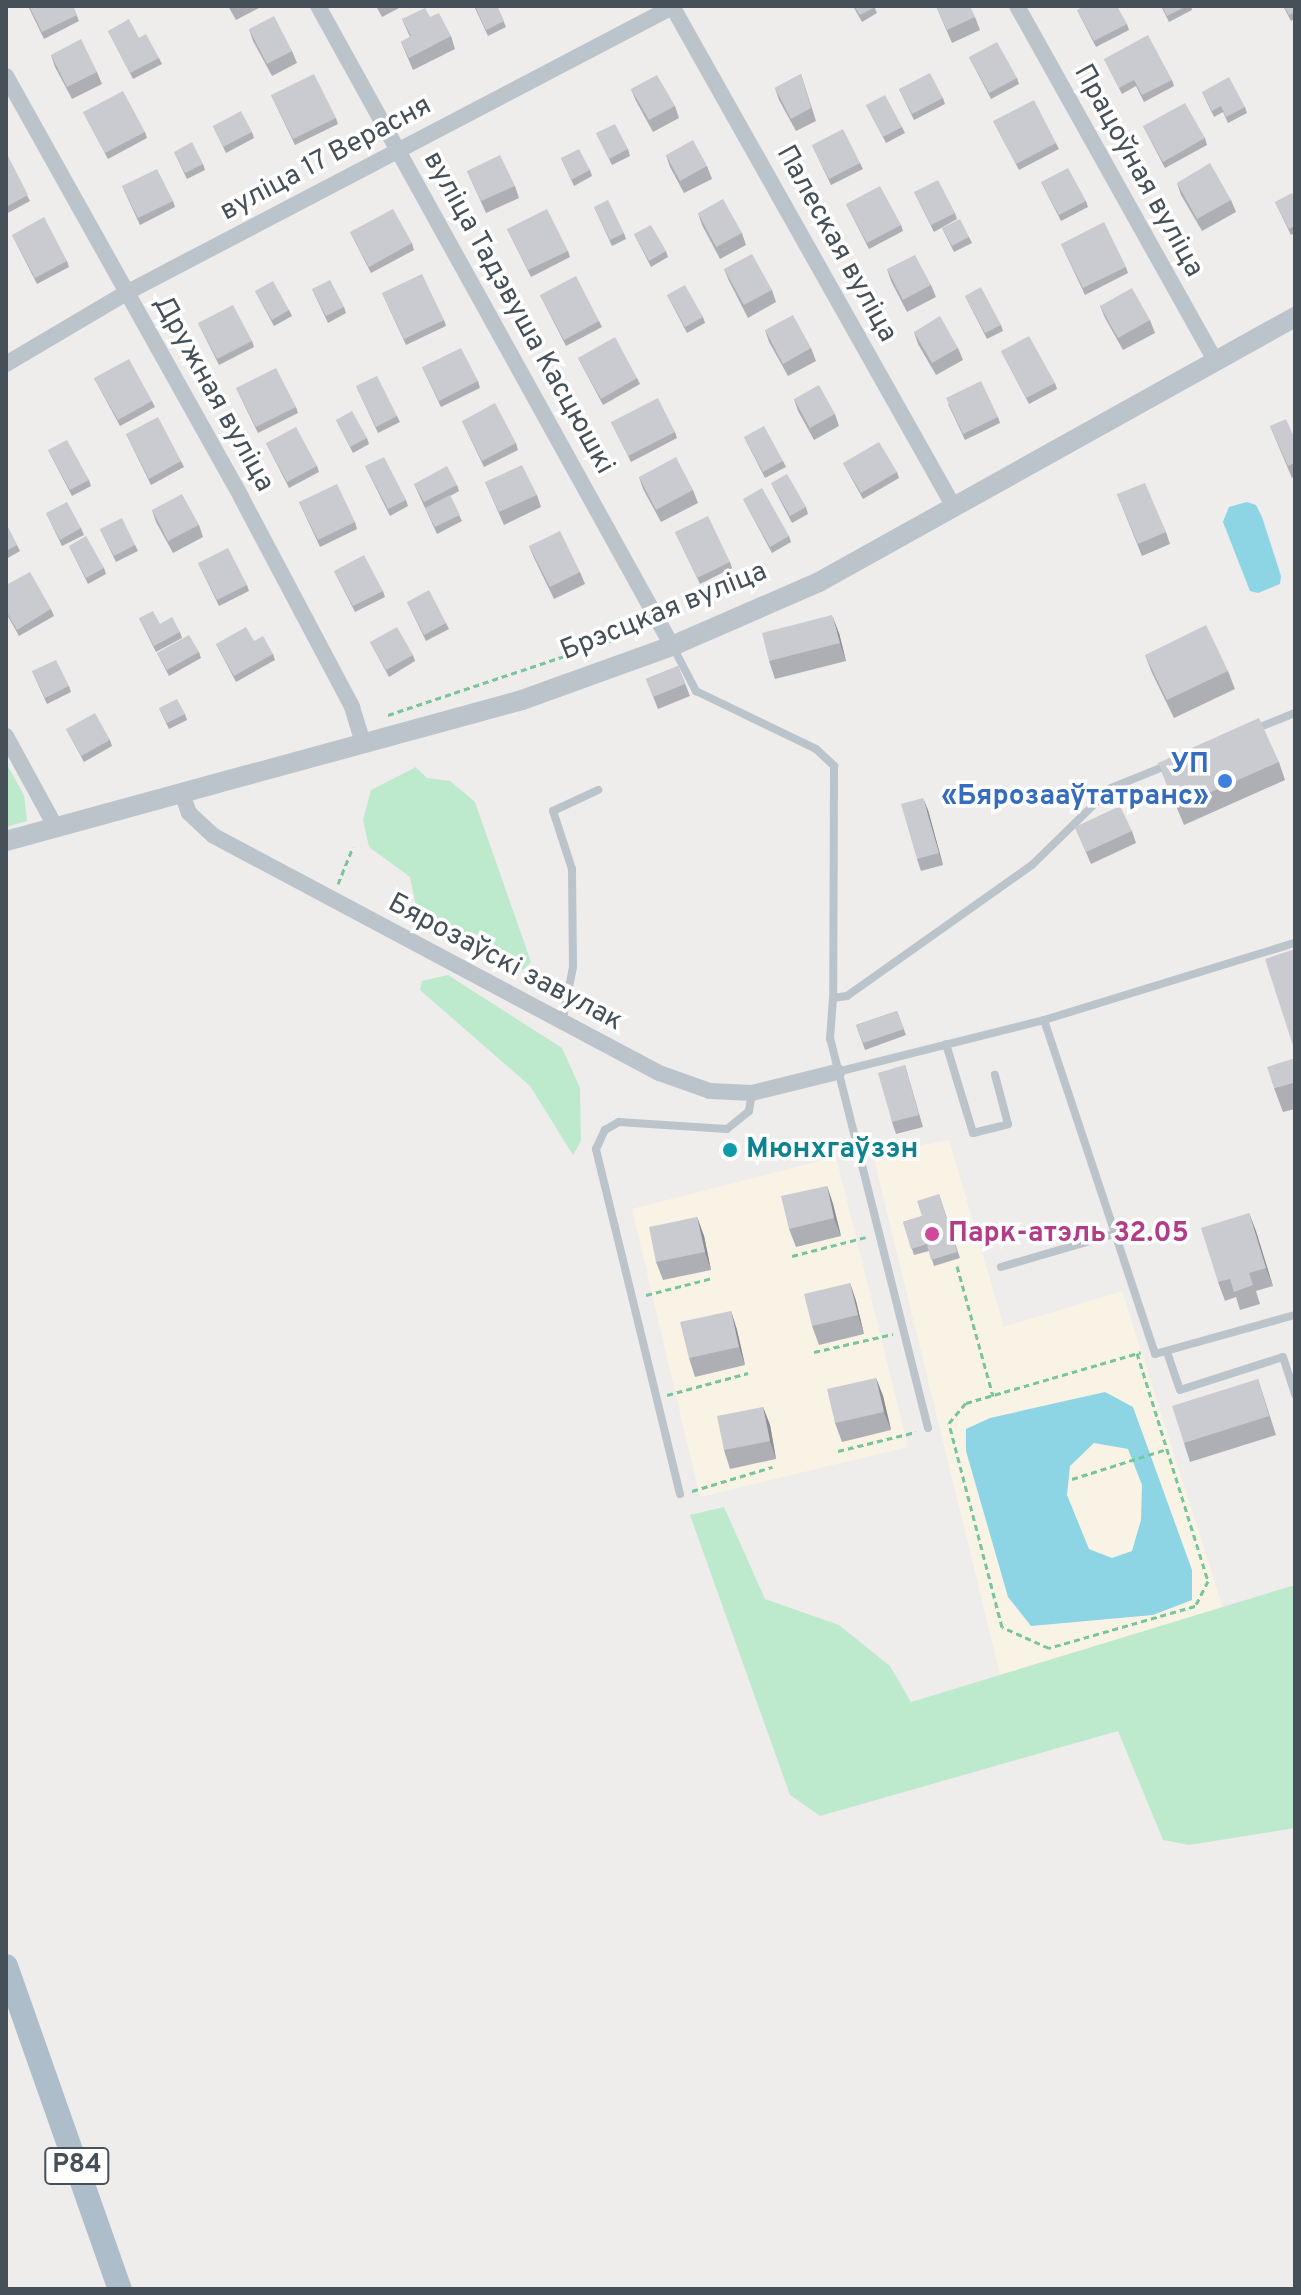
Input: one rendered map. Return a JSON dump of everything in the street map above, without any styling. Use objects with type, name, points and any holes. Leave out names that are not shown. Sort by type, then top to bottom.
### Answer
[{"type":"main road","name":"Р84","points":[[6,1966],[120,2289]]},
{"type":"street","name":"вуліца Тадэвуша Касцюшкі","points":[[318,6],[672,646]]},
{"type":"street","name":"вуліца 17 Верасня","points":[[6,364],[126,293],[673,6]]},
{"type":"street","name":"Палеская вуліца","points":[[673,6],[954,507]]},
{"type":"street","name":"Працоўная вуліца","points":[[1017,6],[1215,361]]},
{"type":"street","name":"Дружная вуліца","points":[[6,76],[241,497],[360,734]]},
{"type":"street","name":"Брэсцкая вуліца","points":[[6,841],[182,793],[360,734],[522,700],[672,646],[819,582],[1295,317]]},
{"type":"street","points":[[6,736],[55,826]]},
{"type":"street","name":"Бярозаўскі завулак","points":[[182,793],[189,813],[214,836],[659,1073],[710,1091],[752,1093],[837,1072]]},
{"type":"lane","points":[[672,646],[696,691],[816,749],[834,766],[830,1039],[928,1428]]},
{"type":"lane","points":[[1238,736],[1295,713]]},
{"type":"lane","points":[[833,998],[847,996],[1032,865],[1111,788],[1182,759]]},
{"type":"lane","points":[[562,1024],[573,967],[572,869],[553,811],[598,790]]},
{"type":"lane","points":[[837,1072],[1044,1020],[1295,943]]},
{"type":"lane","points":[[1044,1020],[1155,1354],[1295,1315]]},
{"type":"lane","points":[[946,1044],[973,1133],[1008,1124],[995,1075]]},
{"type":"lane","points":[[680,1494],[630,1299],[596,1149],[605,1130],[619,1122],[727,1129],[749,1111],[752,1093]]},
{"type":"lane","points":[[1001,1267],[1114,1234]]},
{"type":"lane","points":[[1167,1352],[1180,1390],[1283,1357],[1295,1395]]},
{"type":"path","points":[[360,734],[601,639],[662,625]]},
{"type":"path","points":[[332,898],[353,847]]},
{"type":"path","points":[[792,1256],[879,1234]]},
{"type":"path","points":[[957,1266],[993,1396]]},
{"type":"path","points":[[630,1299],[712,1278]]},
{"type":"path","points":[[814,1352],[904,1332]]},
{"type":"path","points":[[1137,1353],[1208,1581],[1195,1606],[1049,1648],[1002,1627],[949,1423],[966,1403],[993,1396],[1137,1353],[1153,1349]]},
{"type":"path","points":[[655,1398],[748,1373]]},
{"type":"path","points":[[838,1451],[928,1428]]},
{"type":"path","points":[[1072,1479],[1167,1449]]},
{"type":"path","points":[[680,1494],[772,1467]]},
{"type":"shaded area","points":[[949,1140],[1004,1327],[1122,1291],[1223,1608],[1001,1678],[873,1155]]},
{"type":"shaded area","points":[[836,1157],[908,1447],[700,1497],[632,1209]]},
{"type":"green space","points":[[6,763],[24,795],[27,821],[6,827]]},
{"type":"green space","points":[[416,767],[427,778],[450,781],[475,802],[531,962],[523,970],[490,944],[439,935],[417,912],[410,877],[369,847],[363,820],[371,790]]},
{"type":"green space","points":[[448,975],[562,1048],[580,1088],[581,1141],[573,1155],[530,1086],[420,990],[422,981]]},
{"type":"green space","points":[[724,1507],[765,1599],[839,1625],[890,1666],[911,1702],[1295,1585],[1295,1828],[1189,1845],[1163,1840],[1118,1731],[820,1816],[790,1795],[690,1515]]},
{"type":"water","points":[[1247,502],[1256,505],[1262,517],[1281,576],[1280,584],[1258,593],[1250,591],[1223,522],[1229,507]]},
{"type":"water","points":[[1105,1392],[1133,1407],[1192,1570],[1192,1600],[1153,1615],[1031,1626],[1008,1597],[966,1451],[966,1429],[990,1418]],"holes":[[[1094,1443],[1128,1449],[1142,1485],[1141,1520],[1132,1551],[1112,1558],[1089,1549],[1067,1495],[1070,1466]]]},
{"type":"building","points":[[29,6],[73,6],[77,15],[42,32]]},
{"type":"building","points":[[475,6],[497,6],[504,21],[486,30]]},
{"type":"building","points":[[854,6],[874,6],[875,7],[860,15]]},
{"type":"building","points":[[936,6],[970,6],[975,17],[947,30]]},
{"type":"building","points":[[1085,6],[1117,6],[1127,24],[1094,41],[1077,10]]},
{"type":"building","points":[[1162,6],[1187,6],[1167,16]]},
{"type":"building","points":[[1284,6],[1295,6],[1295,12],[1289,15]]},
{"type":"building","points":[[425,8],[430,17],[439,13],[451,36],[409,58],[401,42],[411,36],[402,19]]},
{"type":"building","points":[[274,16],[292,51],[267,64],[249,29]]},
{"type":"building","points":[[129,19],[139,38],[146,34],[159,58],[130,73],[108,31]]},
{"type":"building","points":[[1148,35],[1172,80],[1142,95],[1134,80],[1119,88],[1104,59]]},
{"type":"building","points":[[81,39],[97,72],[67,87],[51,55]]},
{"type":"building","points":[[997,42],[1017,78],[989,93],[969,57]]},
{"type":"building","points":[[930,73],[943,98],[912,114],[899,89]]},
{"type":"building","points":[[314,74],[336,118],[293,139],[271,95]]},
{"type":"building","points":[[801,74],[811,108],[791,119],[775,88]]},
{"type":"building","points":[[657,75],[675,106],[649,120],[631,89]]},
{"type":"building","points":[[1229,77],[1245,107],[1226,117],[1221,106],[1212,111],[1202,92]]},
{"type":"building","points":[[123,91],[145,132],[105,153],[83,112]]},
{"type":"building","points":[[885,95],[902,127],[883,137],[866,105]]},
{"type":"building","points":[[1034,100],[1056,143],[1016,164],[993,121]]},
{"type":"building","points":[[1185,103],[1205,138],[1163,162],[1143,126]]},
{"type":"building","points":[[241,111],[252,132],[223,147],[213,126]]},
{"type":"building","points":[[615,124],[628,149],[609,159],[596,133]]},
{"type":"building","points":[[843,129],[860,163],[829,179],[812,145]]},
{"type":"building","points":[[693,140],[707,166],[680,181],[666,155]]},
{"type":"building","points":[[192,142],[203,164],[185,173],[174,152]]},
{"type":"building","points":[[579,149],[590,170],[571,180],[561,158]]},
{"type":"building","points":[[500,155],[515,186],[481,201],[467,171]]},
{"type":"building","points":[[6,157],[28,195],[6,207]]},
{"type":"building","points":[[1210,163],[1231,200],[1197,219],[1177,183]]},
{"type":"building","points":[[1068,168],[1086,201],[1059,215],[1041,182]]},
{"type":"building","points":[[157,169],[173,201],[138,218],[122,186]]},
{"type":"building","points":[[938,180],[955,213],[931,225],[914,192]]},
{"type":"building","points":[[880,186],[901,225],[867,243],[846,204]]},
{"type":"building","points":[[1292,193],[1295,199],[1295,226],[1289,229],[1275,202]]},
{"type":"building","points":[[723,199],[742,233],[716,247],[698,213]]},
{"type":"building","points":[[608,200],[624,233],[610,240],[594,207]]},
{"type":"building","points":[[393,209],[412,243],[369,267],[350,232]]},
{"type":"building","points":[[547,209],[568,251],[528,270],[507,229]]},
{"type":"building","points":[[44,217],[67,261],[35,278],[12,235]]},
{"type":"building","points":[[960,219],[969,237],[952,246],[942,228]]},
{"type":"building","points":[[1104,222],[1126,267],[1083,288],[1061,244]]},
{"type":"building","points":[[651,225],[666,251],[649,261],[634,234]]},
{"type":"building","points":[[752,254],[772,290],[744,305],[724,269]]},
{"type":"building","points":[[915,255],[931,285],[903,300],[887,269]]},
{"type":"building","points":[[422,274],[444,320],[404,339],[382,293]]},
{"type":"building","points":[[576,276],[599,321],[564,340],[540,295]]},
{"type":"building","points":[[330,280],[344,307],[326,316],[312,289]]},
{"type":"building","points":[[273,281],[289,310],[272,320],[255,291]]},
{"type":"building","points":[[685,285],[703,317],[685,327],[667,295]]},
{"type":"building","points":[[981,287],[1001,325],[985,333],[965,296]]},
{"type":"building","points":[[1132,288],[1150,320],[1118,338],[1100,306]]},
{"type":"building","points":[[233,305],[252,341],[217,359],[198,323]]},
{"type":"building","points":[[793,315],[811,348],[783,364],[765,330]]},
{"type":"building","points":[[940,316],[958,348],[932,363],[914,332]]},
{"type":"building","points":[[1029,336],[1055,383],[1026,398],[1001,351]]},
{"type":"building","points":[[615,337],[637,378],[601,399],[578,358]]},
{"type":"building","points":[[461,348],[478,381],[439,401],[422,367]]},
{"type":"building","points":[[129,359],[152,401],[118,420],[94,378]]},
{"type":"building","points":[[276,368],[296,407],[256,427],[236,388]]},
{"type":"building","points":[[377,376],[397,416],[376,427],[356,386]]},
{"type":"building","points":[[981,381],[998,417],[963,434],[946,398]]},
{"type":"building","points":[[819,385],[835,414],[810,428],[794,399]]},
{"type":"building","points":[[658,398],[675,432],[628,456],[611,422]]},
{"type":"building","points":[[495,403],[516,443],[482,461],[462,421]]},
{"type":"building","points":[[352,411],[367,438],[350,447],[336,420]]},
{"type":"building","points":[[158,417],[181,461],[149,479],[126,434]]},
{"type":"building","points":[[1286,419],[1295,439],[1295,463],[1288,466],[1270,426]]},
{"type":"building","points":[[764,426],[783,461],[763,472],[744,437]]},
{"type":"building","points":[[296,427],[317,466],[287,482],[266,443]]},
{"type":"building","points":[[67,440],[89,480],[70,490],[48,450]]},
{"type":"building","points":[[879,442],[897,472],[861,493],[843,463]]},
{"type":"building","points":[[384,457],[406,500],[388,509],[365,466]]},
{"type":"building","points":[[676,457],[693,490],[656,510],[639,477]]},
{"type":"building","points":[[522,465],[537,495],[499,512],[485,482]]},
{"type":"building","points":[[447,466],[457,485],[424,502],[414,484]]},
{"type":"building","points":[[787,474],[806,507],[790,516],[771,483]]},
{"type":"building","points":[[1145,483],[1166,532],[1138,544],[1117,494]]},
{"type":"building","points":[[337,484],[355,522],[318,540],[299,502]]},
{"type":"building","points":[[762,488],[789,536],[770,547],[743,499]]},
{"type":"building","points":[[182,494],[199,525],[168,541],[152,510]]},
{"type":"building","points":[[450,495],[460,515],[435,527],[425,508]]},
{"type":"building","points":[[67,502],[81,528],[60,540],[46,513]]},
{"type":"building","points":[[708,516],[730,562],[697,578],[675,532]]},
{"type":"building","points":[[122,518],[135,545],[114,556],[100,529]]},
{"type":"building","points":[[6,524],[17,545],[6,551]]},
{"type":"building","points":[[560,531],[580,572],[550,587],[529,546]]},
{"type":"building","points":[[86,536],[104,568],[86,578],[69,546]]},
{"type":"building","points":[[228,548],[247,585],[217,600],[198,563]]},
{"type":"building","points":[[364,555],[383,591],[353,606],[334,571]]},
{"type":"building","points":[[30,572],[51,609],[17,630],[6,611],[6,585]]},
{"type":"building","points":[[429,590],[446,623],[424,635],[407,602]]},
{"type":"building","points":[[153,611],[160,624],[172,617],[180,632],[154,646],[139,618]]},
{"type":"building","points":[[832,615],[840,643],[769,661],[762,633]]},
{"type":"building","points":[[1206,625],[1228,671],[1167,700],[1145,655]]},
{"type":"building","points":[[246,627],[254,641],[263,636],[273,654],[234,676],[216,644]]},
{"type":"building","points":[[397,627],[413,655],[386,670],[370,642]]},
{"type":"building","points":[[189,635],[199,652],[167,670],[157,653]]},
{"type":"building","points":[[56,660],[69,686],[45,698],[32,671]]},
{"type":"building","points":[[678,666],[685,684],[653,697],[646,679]]},
{"type":"building","points":[[177,699],[185,714],[167,723],[159,708]]},
{"type":"building","points":[[95,713],[110,740],[81,756],[66,729]]},
{"type":"building","points":[[1259,718],[1279,762],[1177,807],[1158,763]]},
{"type":"building","points":[[923,798],[939,853],[917,859],[901,804]]},
{"type":"building","points":[[1120,806],[1132,831],[1086,852],[1075,827]]},
{"type":"building","points":[[1295,949],[1295,1052],[1265,959]]},
{"type":"building","points":[[897,1011],[904,1029],[863,1043],[856,1025]]},
{"type":"building","points":[[1295,1058],[1295,1082],[1274,1088],[1267,1067]]},
{"type":"building","points":[[905,1065],[919,1115],[892,1122],[878,1073]]},
{"type":"building","points":[[827,1186],[834,1218],[789,1229],[781,1196]]},
{"type":"building","points":[[939,1194],[957,1252],[931,1260],[927,1244],[911,1249],[903,1222],[922,1216],[917,1201]]},
{"type":"building","points":[[1249,1213],[1266,1268],[1249,1273],[1253,1285],[1234,1292],[1230,1279],[1218,1282],[1201,1228]]},
{"type":"building","points":[[697,1217],[705,1252],[656,1262],[649,1227]]},
{"type":"building","points":[[850,1283],[858,1315],[812,1326],[804,1294]]},
{"type":"building","points":[[731,1311],[739,1347],[689,1358],[680,1322]]},
{"type":"building","points":[[876,1378],[884,1412],[835,1423],[827,1389]]},
{"type":"building","points":[[1258,1379],[1269,1416],[1184,1443],[1172,1406]]},
{"type":"building","points":[[763,1407],[770,1441],[724,1450],[717,1416]]},
{"type":"place","name":"УП «Бярозааўтатранс»","points":[[1225,781]]},
{"type":"place","name":"Мюнхгаўзэн","points":[[730,1150]]},
{"type":"place","name":"Парк-атэль 32.05","points":[[932,1234]]}]
